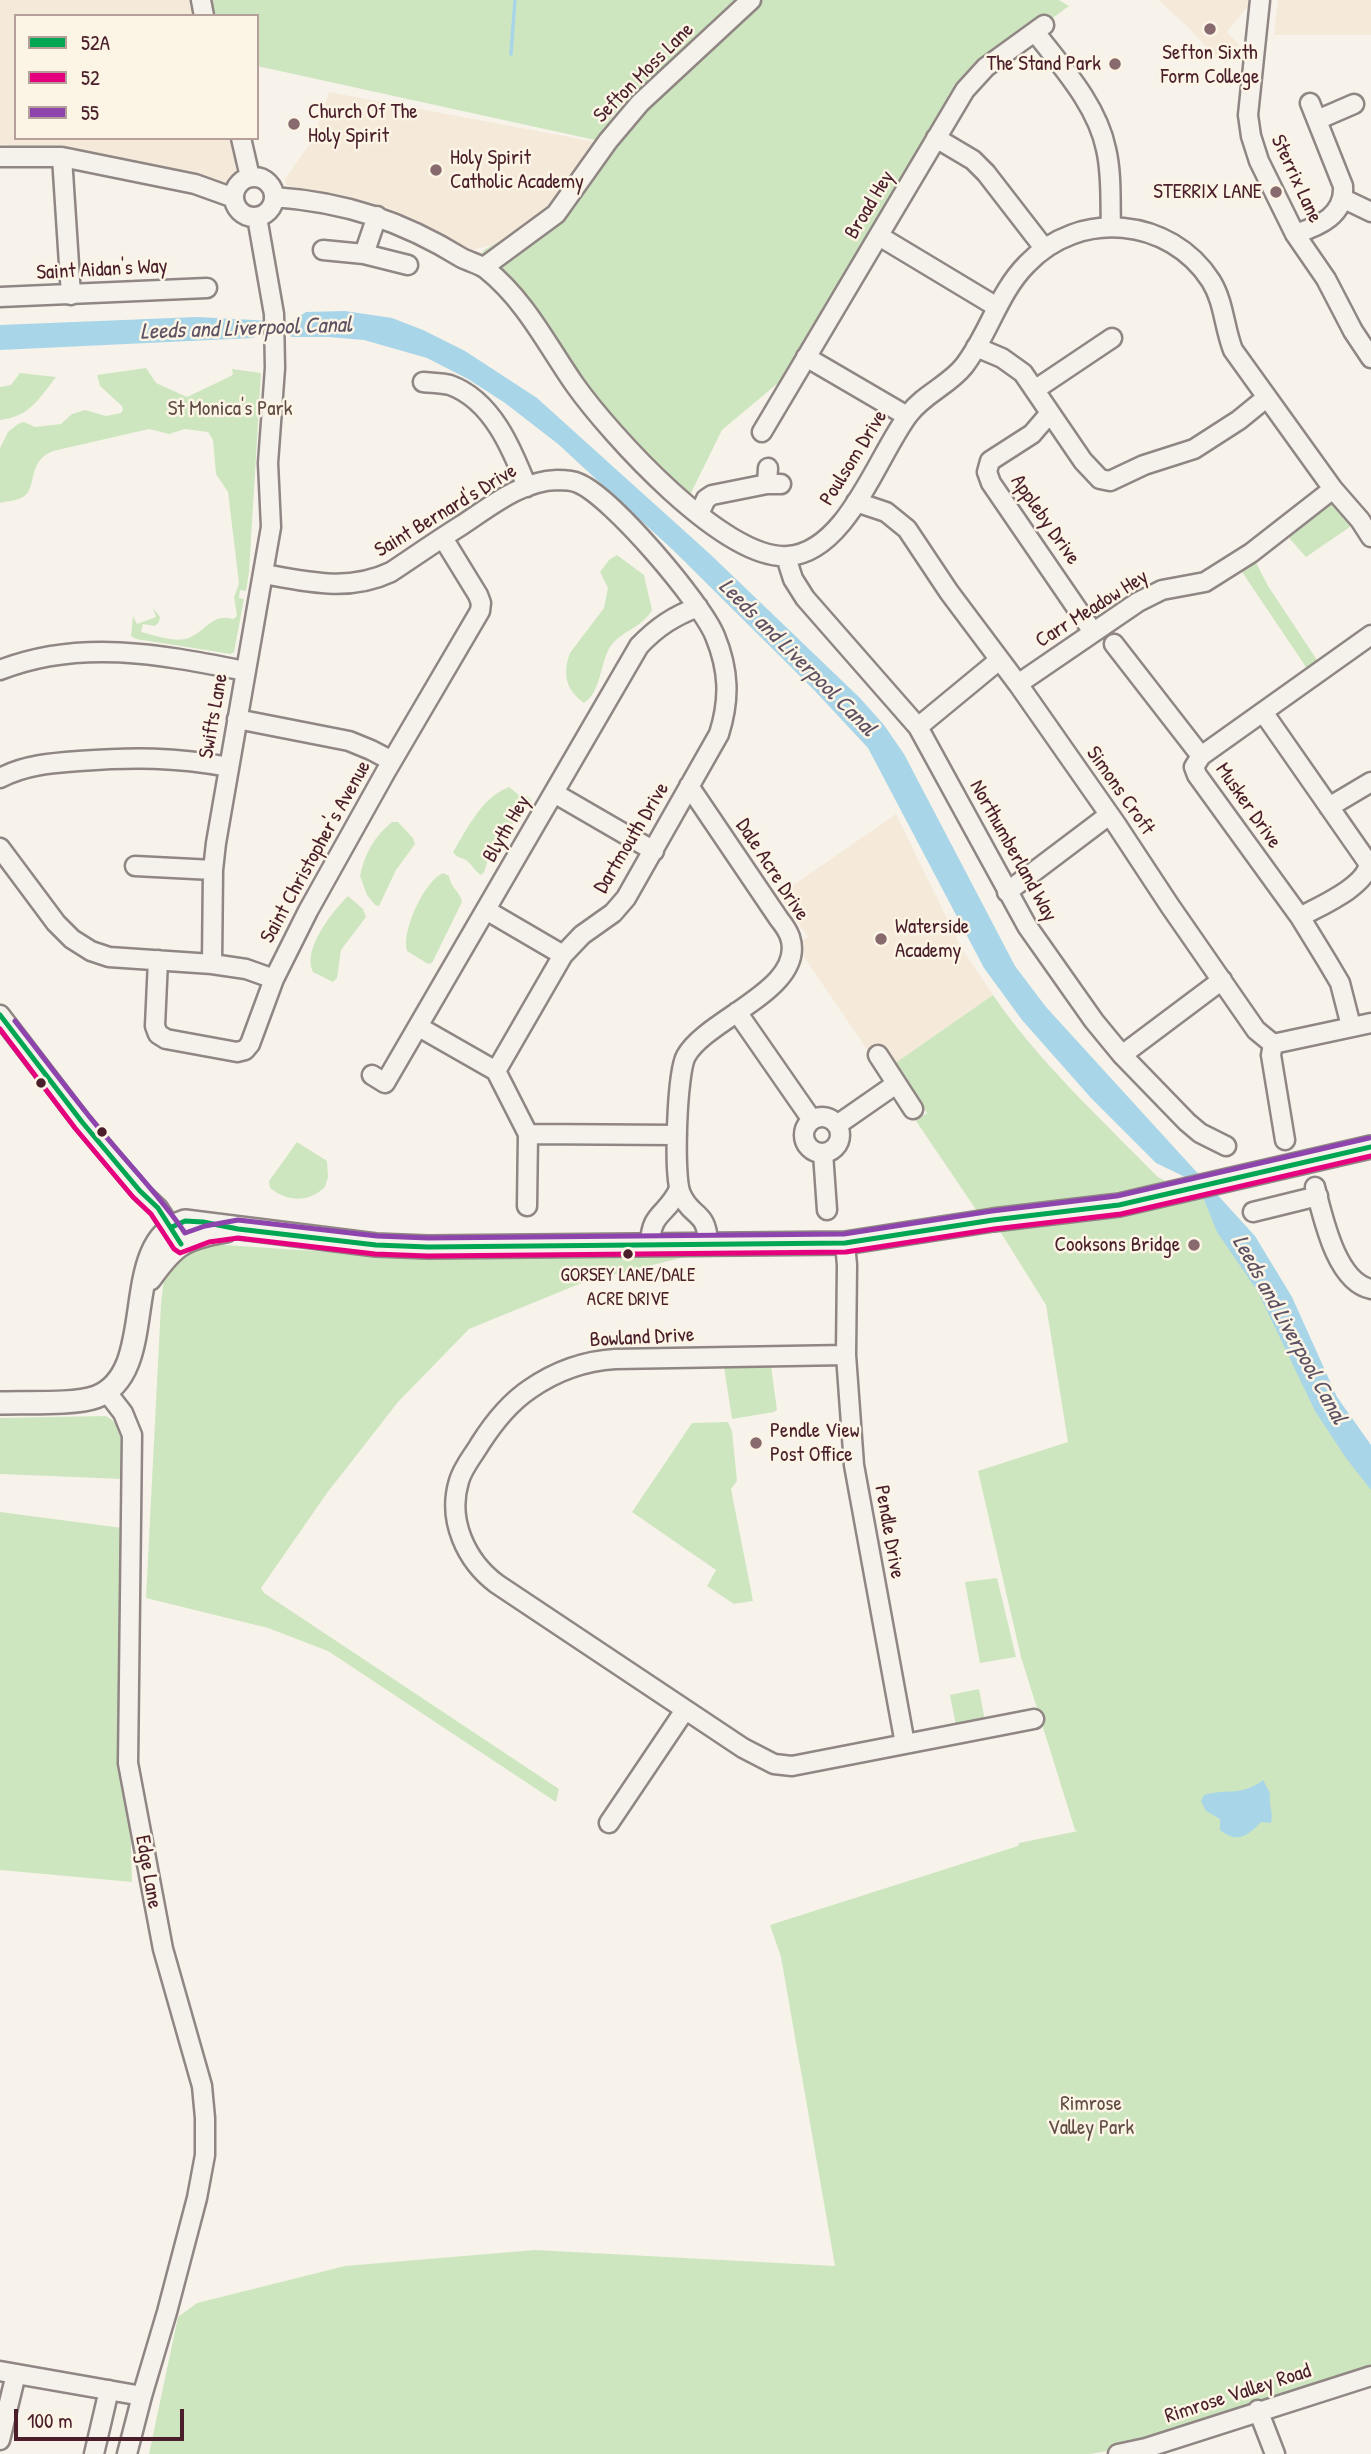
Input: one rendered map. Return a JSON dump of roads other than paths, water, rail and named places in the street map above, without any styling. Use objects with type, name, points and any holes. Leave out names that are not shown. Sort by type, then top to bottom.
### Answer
[{"type":"main road","points":[[0,1403],[85,1399],[106,1391],[121,1374],[129,1358],[150,1255],[156,1244],[176,1235],[185,1221],[376,1245],[428,1247],[845,1243],[993,1220],[1083,1211],[1236,1180],[1371,1147]]},
{"type":"street","name":"Sefton Moss Lane","points":[[484,267],[556,214],[608,141],[640,103],[751,0]]},
{"type":"street","name":"Sterrix Lane","points":[[1260,0],[1248,115],[1259,161],[1295,234],[1326,279],[1348,323],[1371,358]]},
{"type":"street","name":"Broad Hey","points":[[755,432],[806,357],[975,77],[1040,29],[1103,135],[1109,166],[1111,226]]},
{"type":"street","points":[[1295,234],[1324,222],[1344,199],[1343,186],[1314,111],[1354,104]]},
{"type":"street","points":[[936,138],[973,160],[986,173],[1044,248]]},
{"type":"street","points":[[241,140],[250,177]]},
{"type":"street","points":[[0,158],[62,157],[195,184],[234,198]]},
{"type":"street","points":[[62,157],[71,295]]},
{"type":"street","points":[[250,177],[267,181],[274,197],[271,208],[257,218],[239,211],[234,198],[236,187],[250,177]]},
{"type":"street","points":[[274,197],[314,200],[377,216],[484,267],[527,312],[574,384],[620,441],[699,514],[746,545],[762,552],[786,557]]},
{"type":"street","points":[[1344,199],[1371,212]]},
{"type":"street","points":[[364,254],[377,216]]},
{"type":"street","name":"Swifts Lane","points":[[212,964],[213,870],[271,527],[268,463],[274,314],[257,218]]},
{"type":"street","name":"Poulsom Drive","points":[[786,557],[806,553],[819,545],[856,502],[907,416],[954,376],[976,347],[1019,273],[1044,248],[1072,234],[1111,226],[1135,228],[1156,234],[1196,262],[1219,297],[1233,350],[1371,537]]},
{"type":"street","points":[[878,236],[997,307]]},
{"type":"street","points":[[323,250],[364,254],[408,265]]},
{"type":"street","name":"Saint Aidan's Way","points":[[0,297],[207,288]]},
{"type":"street","points":[[1036,389],[1112,338]]},
{"type":"street","points":[[976,347],[1002,358],[1023,373],[1092,472],[1100,479],[1110,481],[1194,449],[1239,420],[1266,398]]},
{"type":"street","points":[[806,357],[907,416]]},
{"type":"street","points":[[423,382],[449,385],[475,401],[495,422],[510,445],[527,487]]},
{"type":"street","name":"Appleby Drive","points":[[1050,413],[1032,435],[990,461],[987,472],[991,483],[1094,632]]},
{"type":"street","points":[[699,514],[706,499],[712,495],[772,479]]},
{"type":"street","name":"Saint Bernard's Drive","points":[[264,574],[316,583],[355,584],[391,572],[513,492],[541,481],[578,483],[615,511],[669,569],[714,633],[728,687],[724,718],[719,734],[689,786]]},
{"type":"street","name":"Carr Meadow Hey","points":[[1018,684],[1138,602],[1162,590],[1205,582],[1251,553],[1333,489]]},
{"type":"street","name":"Simons Croft","points":[[856,502],[886,512],[907,529],[949,592],[1110,815],[1256,1030],[1273,1044]]},
{"type":"street","name":"Saint Christopher's Avenue","points":[[158,960],[155,1026],[158,1034],[166,1039],[237,1052],[245,1050],[250,1044],[274,979],[308,911],[481,607],[478,595],[443,538]]},
{"type":"street","name":"Northumberland Way","points":[[786,557],[793,579],[806,598],[918,727],[1007,892],[1054,966],[1122,1055],[1200,1133],[1226,1146]]},
{"type":"street","name":"Blyth Hey","points":[[372,1075],[385,1083],[639,646],[659,626],[698,607]]},
{"type":"street","name":"Musker Drive","points":[[1351,1026],[1340,983],[1300,917],[1197,775],[1194,767],[1201,756],[1371,635]]},
{"type":"street","points":[[1114,644],[1201,756]]},
{"type":"street","points":[[0,670],[50,654],[124,651],[163,655],[245,671]]},
{"type":"street","points":[[918,727],[999,661]]},
{"type":"street","points":[[1263,712],[1368,863],[1367,872],[1356,884],[1300,917]]},
{"type":"street","points":[[237,719],[349,741],[392,761]]},
{"type":"street","points":[[0,778],[35,765],[125,758],[170,758],[229,767]]},
{"type":"street","points":[[1329,807],[1371,782]]},
{"type":"street","name":"Dartmouth Drive","points":[[496,1071],[563,955],[582,935],[620,906],[689,786]]},
{"type":"street","name":"Dale Acre Drive","points":[[679,1189],[679,1083],[685,1058],[703,1036],[774,985],[784,974],[790,960],[790,937],[689,786]]},
{"type":"street","points":[[554,793],[654,851]]},
{"type":"street","points":[[1007,892],[1110,815]]},
{"type":"street","points":[[0,848],[56,923],[72,939],[91,951],[109,957],[246,969],[274,979]]},
{"type":"street","points":[[135,866],[213,870]]},
{"type":"street","points":[[486,911],[563,955]]},
{"type":"street","points":[[1122,1055],[1222,980]]},
{"type":"street","points":[[737,1012],[811,1120]]},
{"type":"street","points":[[1284,1140],[1271,1055],[1273,1044],[1371,1023]]},
{"type":"street","points":[[3,1024],[140,1191],[158,1208],[176,1235]]},
{"type":"street","points":[[418,1027],[496,1071],[528,1135],[527,1206]]},
{"type":"street","points":[[878,1055],[913,1109]]},
{"type":"street","points":[[837,1125],[896,1084]]},
{"type":"street","points":[[828,1118],[837,1125],[839,1140],[832,1149],[822,1153],[812,1149],[805,1140],[805,1129],[811,1120],[828,1118]]},
{"type":"street","points":[[528,1135],[677,1135]]},
{"type":"street","points":[[822,1153],[827,1210]]},
{"type":"street","points":[[679,1189],[685,1202],[702,1217],[708,1243]]},
{"type":"street","points":[[650,1244],[654,1222],[670,1205],[679,1189]]},
{"type":"street","points":[[1253,1212],[1317,1191],[1338,1259],[1347,1273],[1364,1288],[1371,1289]]},
{"type":"street","name":"Pendle Drive","points":[[845,1243],[846,1355],[855,1474],[905,1744]]},
{"type":"street","name":"Bowland Drive","points":[[846,1355],[615,1359],[571,1367],[539,1383],[515,1400],[495,1422],[464,1469],[456,1499],[457,1522],[465,1546],[480,1569],[505,1589],[743,1748],[780,1765],[792,1766],[1034,1719]]},
{"type":"street","name":"Edge Lane","points":[[106,1391],[123,1413],[132,1435],[128,1763],[163,1949],[202,2086],[205,2118],[205,2155],[197,2198],[127,2454]]},
{"type":"street","points":[[609,1823],[685,1710]]},
{"type":"street","points":[[0,2440],[8,2373],[142,2396]]},
{"type":"street","name":"Rimrose Valley Road","points":[[1118,2454],[1147,2451],[1258,2410],[1371,2376]]},
{"type":"street","points":[[93,2454],[109,2390]]},
{"type":"street","points":[[1258,2410],[1275,2454]]},
{"type":"water","name":"Leeds and Liverpool Canal","points":[[345,311],[392,318],[423,330],[465,351],[537,398],[711,555],[860,698],[884,725],[904,754],[1015,966],[1046,1007],[1255,1236],[1292,1297],[1337,1397],[1371,1445],[1371,1490],[1315,1411],[1258,1292],[1217,1232],[1203,1197],[1183,1176],[1156,1163],[1091,1098],[1022,1020],[984,968],[868,748],[814,690],[674,551],[558,444],[505,403],[468,379],[427,358],[364,340],[292,337],[285,333],[261,332],[253,338],[0,350],[0,325],[197,317],[291,322],[306,312]]},
{"type":"water","points":[[1263,1780],[1270,1793],[1271,1823],[1261,1822],[1242,1837],[1232,1837],[1220,1830],[1220,1819],[1206,1811],[1201,1801],[1204,1795],[1248,1789]]},
{"type":"waterway","points":[[511,54],[515,0]]},
{"type":"place","name":"Sefton Sixth Form College","points":[[1210,29]]},
{"type":"place","name":"The Stand Park","points":[[1115,64]]},
{"type":"place","name":"Church Of The Holy Spirit","points":[[294,124]]},
{"type":"place","name":"Holy Spirit Catholic Academy","points":[[436,170]]},
{"type":"place","name":"STERRIX LANE","points":[[1276,192]]},
{"type":"place","name":"Waterside Academy","points":[[881,939]]},
{"type":"place","name":"Cooksons Bridge","points":[[1194,1245]]},
{"type":"place","name":"GORSEY LANE/DALE ACRE DRIVE","points":[[628,1254]]},
{"type":"place","name":"Pendle View Post Office","points":[[756,1443]]},
{"type":"park label","name":"St Monica's Park","points":[[230,409]]},
{"type":"park label","name":"Rimrose Valley Park","points":[[1091,2116]]}]
